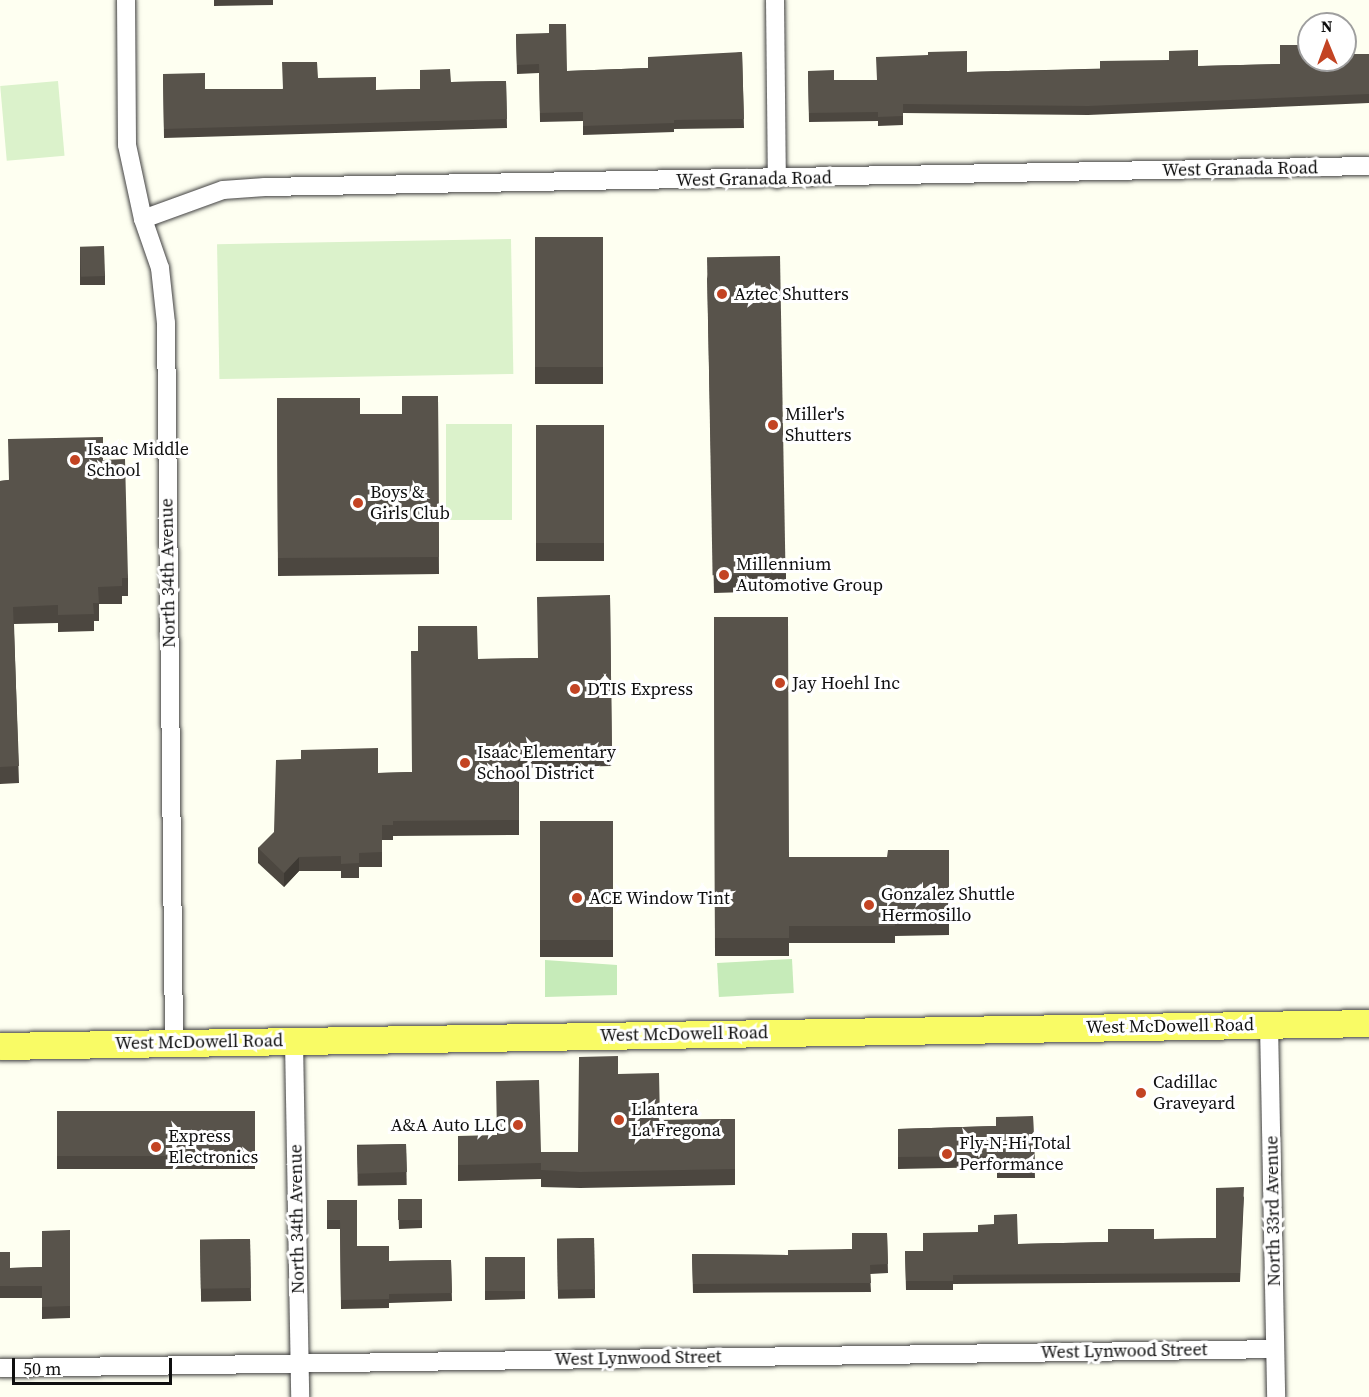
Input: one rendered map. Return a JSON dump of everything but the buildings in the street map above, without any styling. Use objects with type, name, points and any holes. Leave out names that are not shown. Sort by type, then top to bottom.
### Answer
[{"type":"main road","name":"West McDowell Road","points":[[0,1046],[1369,1023]]},
{"type":"street","name":"North 34th Avenue","points":[[126,0],[127,145],[144,219],[160,268],[166,323],[174,1043]]},
{"type":"street","points":[[776,0],[777,179]]},
{"type":"street","name":"West Granada Road","points":[[144,219],[223,190],[265,187],[1369,166]]},
{"type":"street","name":"North 33rd Avenue","points":[[1269,1024],[1276,1397]]},
{"type":"street","name":"North 34th Avenue","points":[[294,1041],[300,1397]]},
{"type":"street","name":"West Lynwood Street","points":[[0,1368],[1275,1349]]},
{"type":"green space","points":[[58,81],[65,156],[7,161],[0,86]]},
{"type":"green space","points":[[511,239],[513,374],[219,379],[217,244]]},
{"type":"green space","points":[[446,424],[512,424],[512,520],[446,520]]},
{"type":"green space","points":[[792,959],[794,993],[719,997],[717,963]]},
{"type":"green space","points":[[545,960],[617,965],[617,995],[545,997]]},
{"type":"place","name":"Aztec Shutters","points":[[722,294]]},
{"type":"place","name":"Miller's Shutters","points":[[773,425]]},
{"type":"place","name":"Isaac Middle School","points":[[75,460]]},
{"type":"place","name":"Boys & Girls Club","points":[[358,503]]},
{"type":"place","name":"Millennium Automotive Group","points":[[724,575]]},
{"type":"place","name":"Jay Hoehl Inc","points":[[780,683]]},
{"type":"place","name":"DTIS Express","points":[[575,689]]},
{"type":"place","name":"Isaac Elementary School District","points":[[465,763]]},
{"type":"place","name":"ACE Window Tint","points":[[577,898]]},
{"type":"place","name":"Gonzalez Shuttle Hermosillo","points":[[869,905]]},
{"type":"place","name":"Cadillac Graveyard","points":[[1141,1093]]},
{"type":"place","name":"Llantera La Fregona","points":[[619,1120]]},
{"type":"place","name":"A&A Auto LLC","points":[[518,1125]]},
{"type":"place","name":"Express Electronics","points":[[156,1147]]},
{"type":"place","name":"Fly-N-Hi Total Performance","points":[[947,1154]]}]
